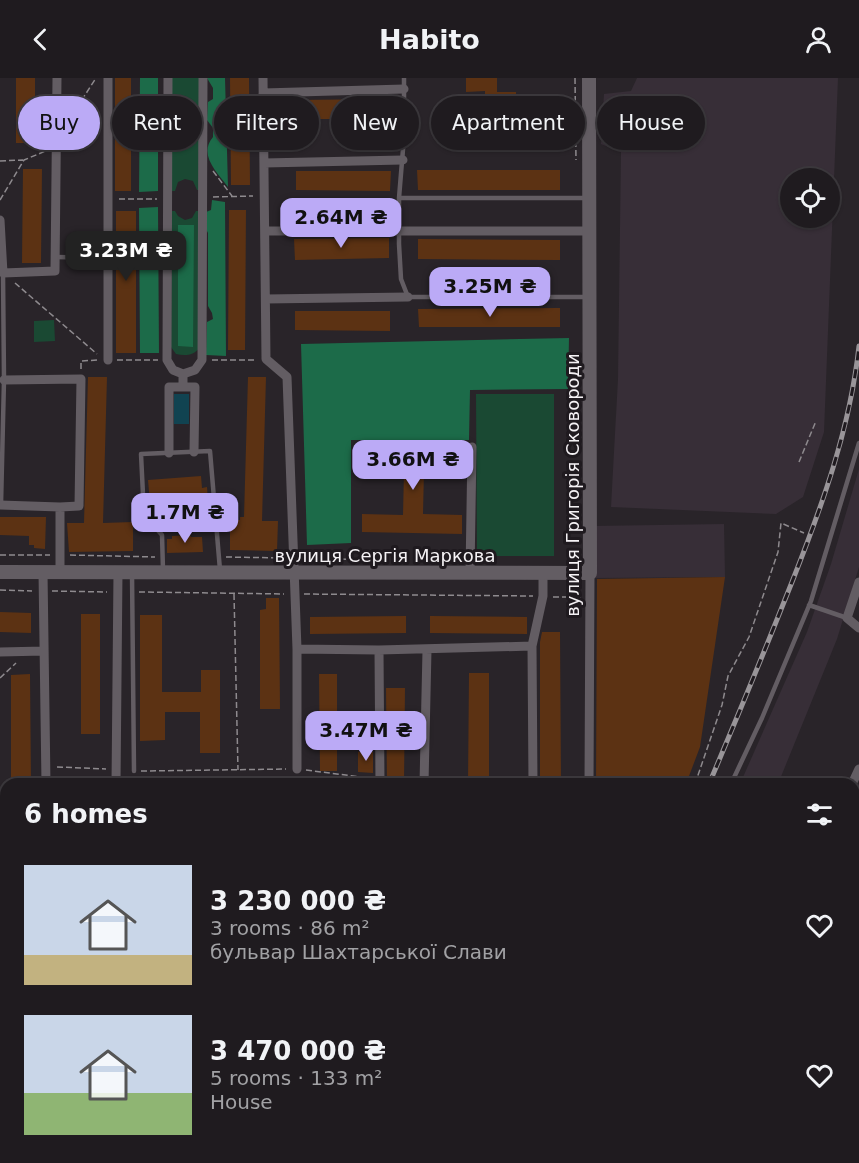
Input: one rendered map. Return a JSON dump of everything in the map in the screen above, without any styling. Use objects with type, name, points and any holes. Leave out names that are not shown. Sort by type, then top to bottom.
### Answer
[{"type":"street","points":[[57,78],[57,96]]},
{"type":"street","points":[[106,360],[108,78]]},
{"type":"street","points":[[168,78],[167,360],[172,370],[183,374],[195,370],[202,360],[203,78]]},
{"type":"street","points":[[263,78],[266,359],[287,377],[296,594],[297,769]]},
{"type":"street","name":"вулиця Григорія Сковороди","points":[[589,78],[589,778]]},
{"type":"street","points":[[263,93],[404,88]]},
{"type":"street","points":[[0,220],[3,273],[55,271],[56,150]]},
{"type":"street","points":[[264,162],[403,160]]},
{"type":"street","points":[[265,231],[590,231]]},
{"type":"street","points":[[266,299],[408,297]]},
{"type":"street","points":[[183,374],[183,387]]},
{"type":"street","points":[[0,505],[78,506],[81,379],[4,380]]},
{"type":"street","points":[[169,453],[169,387],[195,387],[194,452]]},
{"type":"street","points":[[470,573],[472,447]]},
{"type":"street","points":[[60,507],[60,572]]},
{"type":"street","name":"вулиця Сергія Маркова","points":[[0,572],[590,573]]},
{"type":"street","points":[[43,572],[46,778]]},
{"type":"street","points":[[116,778],[118,572]]},
{"type":"street","points":[[533,778],[532,646],[543,597],[543,574]]},
{"type":"street","points":[[859,582],[847,618],[859,628]]},
{"type":"street","points":[[297,649],[428,650],[532,646]]},
{"type":"street","points":[[379,650],[380,778]]},
{"type":"street","points":[[424,778],[428,650]]},
{"type":"street","points":[[0,652],[44,651]]},
{"type":"lane","points":[[404,78],[399,231],[401,279],[408,297],[590,296]]},
{"type":"lane","points":[[399,198],[589,198]]},
{"type":"lane","points":[[55,257],[108,258]]},
{"type":"lane","points":[[0,505],[4,380],[3,273]]},
{"type":"lane","points":[[734,778],[762,718],[809,605],[859,443]]},
{"type":"lane","points":[[163,573],[162,535],[144,514],[141,454],[210,451],[220,573]]},
{"type":"lane","points":[[153,525],[216,519]]},
{"type":"lane","points":[[132,572],[134,771]]},
{"type":"lane","points":[[809,605],[847,618]]},
{"type":"path","points":[[85,96],[96,78]]},
{"type":"path","points":[[0,161],[24,160],[42,150]]},
{"type":"path","points":[[203,159],[232,196]]},
{"type":"path","points":[[0,200],[24,160]]},
{"type":"path","points":[[203,197],[264,196]]},
{"type":"path","points":[[107,200],[166,198]]},
{"type":"path","points":[[3,273],[106,360]]},
{"type":"path","points":[[202,360],[266,359]]},
{"type":"path","points":[[799,462],[816,422]]},
{"type":"path","points":[[697,778],[722,705],[728,676],[749,637],[778,552],[781,523],[804,533]]},
{"type":"path","points":[[0,555],[163,558]]},
{"type":"path","points":[[219,557],[331,559]]},
{"type":"path","points":[[0,590],[117,592]]},
{"type":"path","points":[[133,592],[581,597]]},
{"type":"path","points":[[234,593],[238,770]]},
{"type":"path","points":[[0,678],[27,652]]},
{"type":"path","points":[[45,767],[116,769]]},
{"type":"path","points":[[134,771],[297,769],[354,778]]},
{"type":"shaded area","points":[[637,78],[838,78],[834,168],[780,168],[780,228],[832,228],[824,432],[803,497],[776,514],[611,507],[618,379],[621,152],[616,150],[705,150],[705,96],[604,96],[604,94],[631,91]]},
{"type":"shaded area","points":[[859,469],[859,567],[837,639],[780,778],[743,778],[807,632],[831,564]]},
{"type":"shaded area","points":[[724,524],[725,577],[593,578],[593,526]]},
{"type":"green space","points":[[140,78],[158,78],[158,96],[140,96]]},
{"type":"green space","points":[[171,78],[201,78],[201,96],[171,96]]},
{"type":"green space","points":[[207,78],[225,78],[225,96],[214,96],[214,150],[227,150],[228,187],[208,157],[207,150],[213,137],[213,128],[207,120],[208,102],[213,99],[213,88]]},
{"type":"green space","points":[[139,150],[158,150],[158,191],[139,192]]},
{"type":"green space","points":[[171,150],[201,150],[201,190],[197,190],[193,181],[185,179],[178,182],[175,191],[171,191]]},
{"type":"green space","points":[[212,200],[225,202],[226,356],[206,355],[207,322],[213,319],[208,306],[208,233],[206,229],[206,212],[211,210]]},
{"type":"green space","points":[[158,207],[159,353],[140,353],[139,208]]},
{"type":"green space","points":[[172,211],[185,220],[192,218],[196,211],[200,211],[199,348],[192,354],[185,355],[176,354],[171,347]]},
{"type":"green space","points":[[178,225],[194,225],[193,347],[178,346]]},
{"type":"green space","points":[[54,320],[55,341],[34,342],[34,321]]},
{"type":"green space","points":[[569,338],[568,389],[470,390],[469,440],[351,440],[351,543],[307,545],[301,344]]},
{"type":"green space","points":[[476,394],[554,394],[554,556],[477,556]]},
{"type":"water","points":[[174,394],[189,394],[189,424],[174,424]]},
{"type":"building","points":[[16,78],[35,78],[35,96],[18,96],[18,143],[16,143]]},
{"type":"building","points":[[115,78],[131,78],[131,96],[115,96]]},
{"type":"building","points":[[230,78],[249,78],[249,96],[230,96]]},
{"type":"building","points":[[466,78],[497,78],[497,92],[516,92],[516,96],[485,96],[485,91],[466,92]]},
{"type":"building","points":[[319,100],[331,100],[331,119],[319,119]]},
{"type":"building","points":[[115,150],[131,150],[131,191],[115,191]]},
{"type":"building","points":[[231,150],[250,150],[250,185],[231,185]]},
{"type":"building","points":[[23,169],[42,169],[41,263],[22,263]]},
{"type":"building","points":[[417,170],[560,170],[560,190],[418,190]]},
{"type":"building","points":[[296,171],[391,171],[390,191],[296,190]]},
{"type":"building","points":[[229,210],[246,210],[245,350],[228,350]]},
{"type":"building","points":[[116,211],[136,211],[136,353],[116,353]]},
{"type":"building","points":[[389,238],[389,258],[295,260],[294,239]]},
{"type":"building","points":[[418,239],[560,240],[560,260],[418,259]]},
{"type":"building","points":[[560,308],[560,327],[419,327],[418,309]]},
{"type":"building","points":[[295,311],[390,311],[390,331],[295,330]]},
{"type":"building","points":[[88,377],[107,377],[103,523],[133,522],[133,551],[69,552],[67,523],[84,523]]},
{"type":"building","points":[[248,377],[266,377],[262,521],[278,521],[277,551],[230,550],[230,520],[240,520],[240,517],[244,517]]},
{"type":"building","points":[[360,450],[465,452],[465,471],[424,471],[423,514],[462,515],[462,534],[362,532],[362,514],[403,515],[404,471],[360,470]]},
{"type":"building","points":[[201,476],[202,488],[207,487],[209,515],[163,519],[162,513],[151,514],[148,480]]},
{"type":"building","points":[[0,517],[46,517],[45,549],[29,545],[29,536],[0,535]]},
{"type":"building","points":[[190,535],[191,537],[202,537],[203,552],[167,553],[167,539],[172,539],[172,536]]},
{"type":"building","points":[[725,577],[700,747],[688,778],[596,778],[597,579]]},
{"type":"building","points":[[266,598],[279,598],[280,709],[260,709],[260,610],[266,609]]},
{"type":"building","points":[[0,612],[31,613],[31,633],[0,632]]},
{"type":"building","points":[[81,614],[100,614],[100,734],[81,734]]},
{"type":"building","points":[[140,615],[162,615],[162,692],[201,692],[201,670],[220,670],[220,753],[200,753],[200,712],[165,712],[165,740],[140,741]]},
{"type":"building","points":[[406,616],[406,633],[310,634],[310,617]]},
{"type":"building","points":[[430,616],[527,617],[527,634],[430,633]]},
{"type":"building","points":[[542,632],[560,632],[561,778],[540,778],[540,642]]},
{"type":"building","points":[[469,673],[489,673],[489,778],[468,778]]},
{"type":"building","points":[[30,674],[31,778],[11,778],[11,675]]},
{"type":"building","points":[[319,674],[337,674],[337,771],[320,771]]},
{"type":"building","points":[[386,688],[405,688],[404,778],[387,778]]},
{"type":"building","points":[[358,752],[373,752],[373,773],[358,772]]},
{"type":"railway","points":[[712,778],[782,607],[824,496],[842,437],[859,346]]}]
